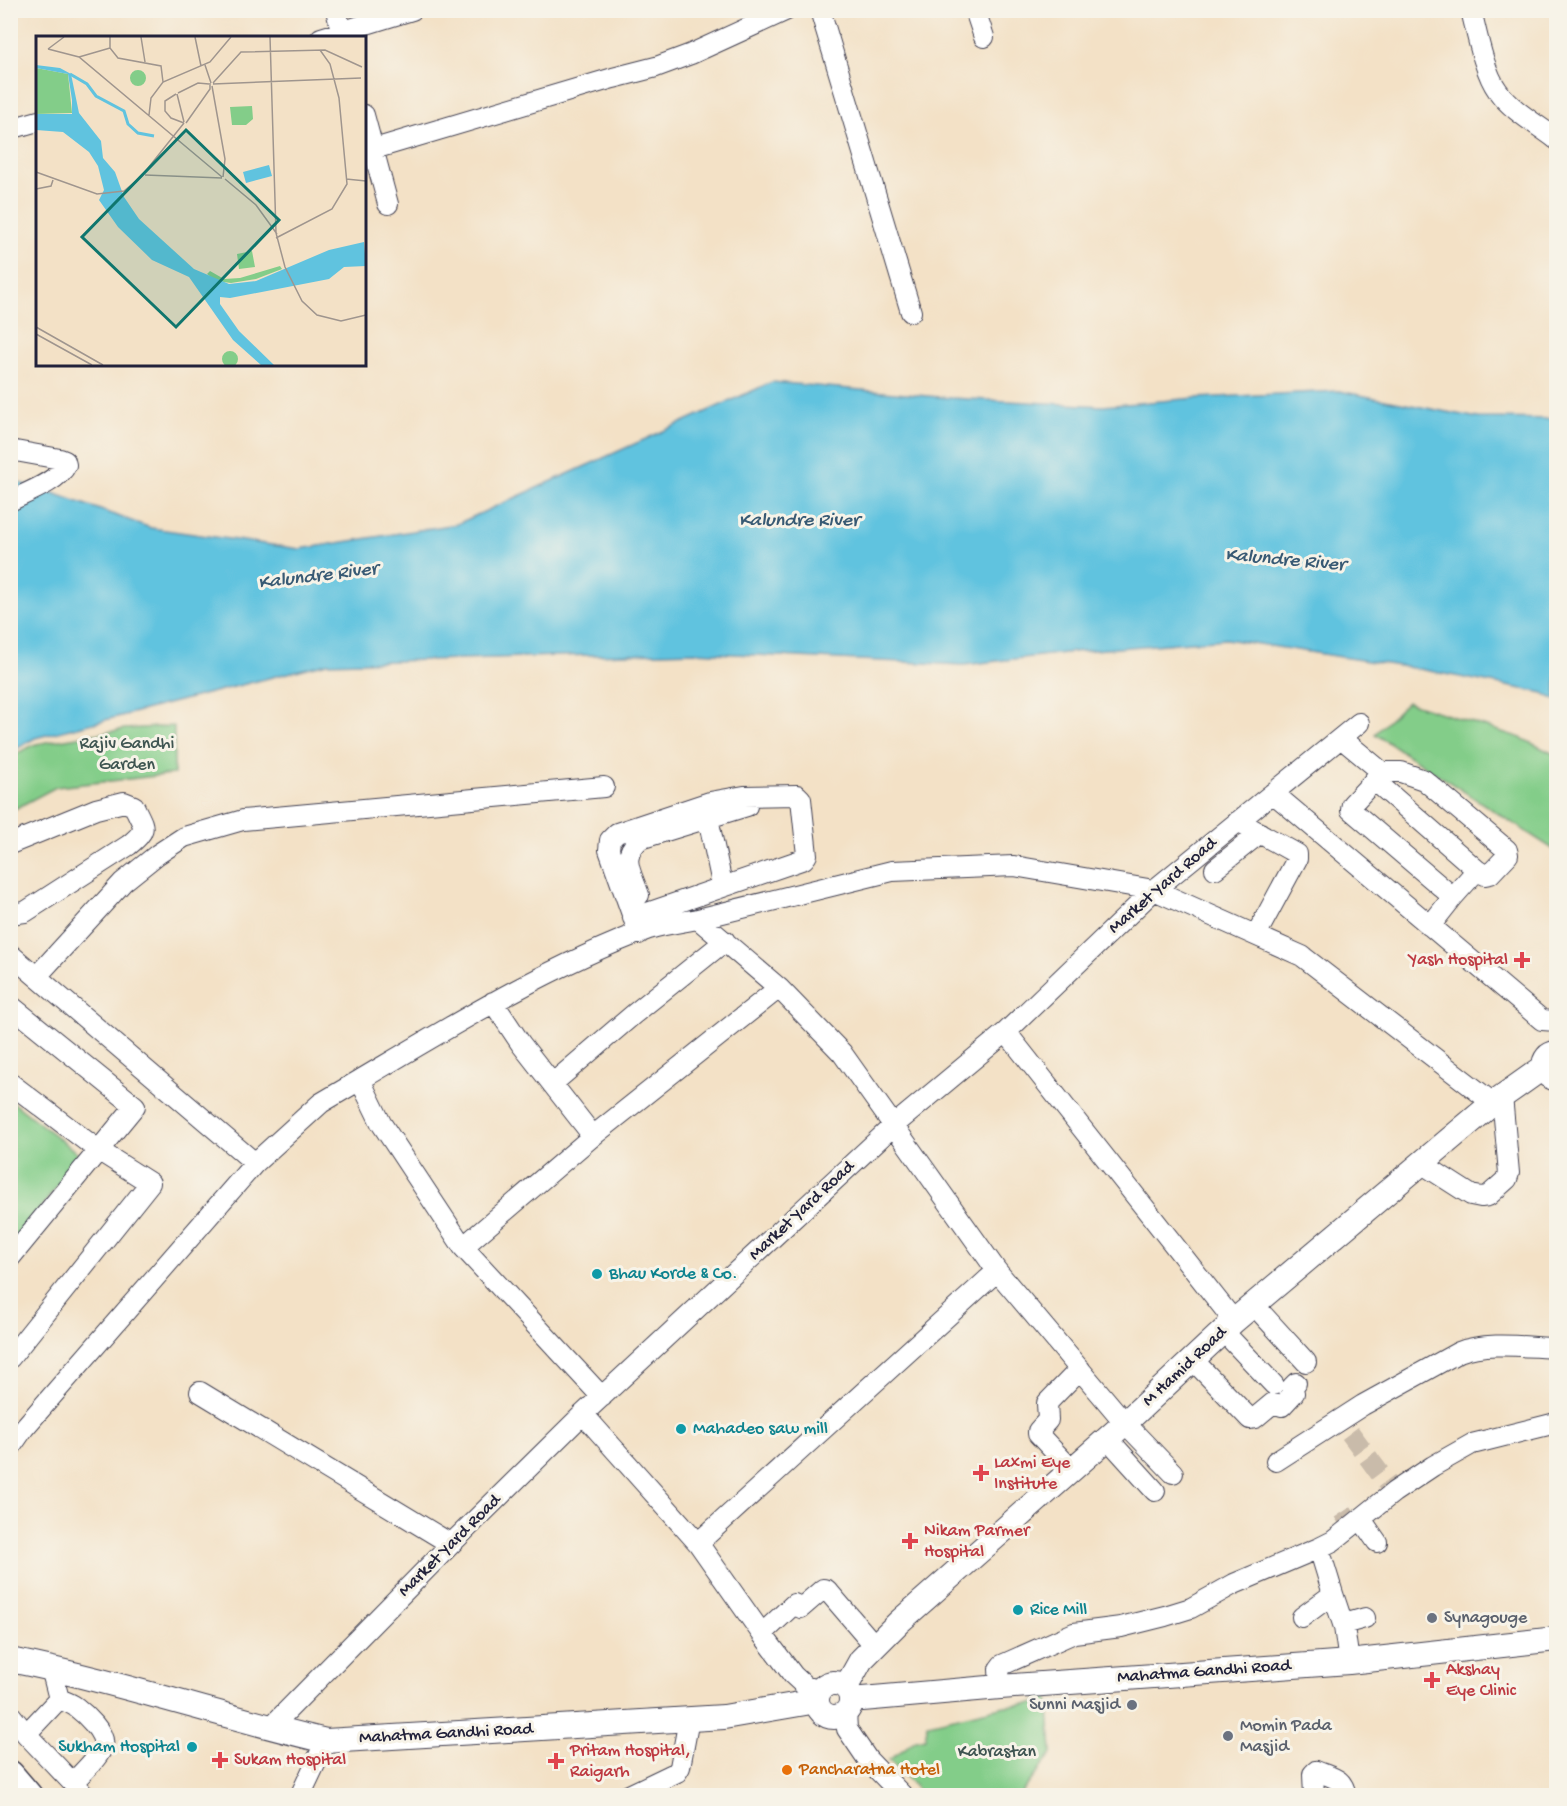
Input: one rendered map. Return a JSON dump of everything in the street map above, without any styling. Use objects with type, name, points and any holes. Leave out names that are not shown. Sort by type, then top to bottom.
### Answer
[{"type":"highway","points":[[10,1775],[28,1796]]},
{"type":"main road","name":"M Hamid Road","points":[[848,1700],[861,1660],[899,1622],[1117,1431],[1253,1304],[1498,1100],[1552,1066]]},
{"type":"main road","name":"Mahatma Gandhi Road","points":[[10,1660],[51,1668],[270,1728],[326,1741],[724,1717],[819,1696],[821,1711],[831,1716],[841,1715],[848,1700],[1349,1662],[1557,1640]]},
{"type":"street","points":[[336,10],[343,34],[412,10]]},
{"type":"street","points":[[393,146],[602,81],[656,67],[691,54],[788,10]]},
{"type":"street","points":[[820,10],[910,312]]},
{"type":"street","points":[[975,10],[984,37]]},
{"type":"street","points":[[1471,10],[1490,77],[1497,90],[1508,103],[1557,139]]},
{"type":"street","points":[[366,117],[393,146]]},
{"type":"street","points":[[10,129],[36,122]]},
{"type":"street","points":[[388,204],[382,182],[393,146]]},
{"type":"street","points":[[10,450],[60,459],[65,461],[66,465],[63,471],[47,482],[10,501]]},
{"type":"street","name":"Market Yard Road","points":[[270,1728],[583,1413],[893,1126],[1006,1032],[1154,890],[1359,723]]},
{"type":"street","points":[[1341,738],[1378,776],[1477,870],[1485,875],[1490,874],[1508,855],[1507,850],[1424,780],[1401,772],[1378,776],[1352,804],[1351,810],[1453,897]]},
{"type":"street","points":[[37,976],[123,882],[184,837],[243,820],[604,787]]},
{"type":"street","points":[[1273,793],[1542,1020],[1557,1021]]},
{"type":"street","points":[[10,1448],[17,1423],[255,1163],[321,1102],[493,1002],[583,957],[642,923],[804,860],[807,855],[801,799],[798,795],[744,796],[710,802],[617,833],[610,840],[609,850],[642,923]]},
{"type":"street","points":[[10,844],[96,809],[124,802],[134,806],[144,826],[142,834],[129,845],[25,912],[10,914]]},
{"type":"street","points":[[642,923],[627,859],[631,847],[640,839],[750,805],[774,803],[789,806],[793,810],[796,824],[795,845],[791,853],[781,861],[666,895]]},
{"type":"street","points":[[708,818],[721,879]]},
{"type":"street","points":[[1238,821],[1297,854],[1297,859],[1256,935]]},
{"type":"street","points":[[1215,869],[1260,833]]},
{"type":"street","points":[[129,845],[140,868]]},
{"type":"street","points":[[642,923],[698,919],[892,871],[1014,866],[1154,890],[1302,956],[1498,1100],[1509,1173],[1507,1179],[1488,1196],[1471,1195],[1421,1163]]},
{"type":"street","points":[[1430,926],[1477,870]]},
{"type":"street","points":[[698,919],[779,988],[842,1053],[998,1271],[1080,1370],[1155,1491]]},
{"type":"street","points":[[552,1084],[725,941]]},
{"type":"street","points":[[10,954],[255,1163]]},
{"type":"street","points":[[463,1247],[593,1137],[779,988]]},
{"type":"street","points":[[493,1002],[521,1044],[593,1137]]},
{"type":"street","points":[[10,1005],[135,1106],[10,1258]]},
{"type":"street","points":[[1006,1032],[1274,1385]]},
{"type":"street","points":[[360,1080],[381,1123],[463,1247],[602,1397]]},
{"type":"street","points":[[10,1083],[98,1150],[150,1183],[10,1358]]},
{"type":"street","points":[[698,1543],[998,1271]]},
{"type":"street","points":[[1253,1304],[1306,1362]]},
{"type":"street","points":[[1276,1461],[1345,1426],[1382,1394],[1471,1347],[1557,1348]]},
{"type":"street","points":[[1192,1359],[1250,1419],[1255,1419],[1273,1403],[1282,1406],[1293,1395],[1292,1387],[1296,1383]]},
{"type":"street","points":[[1072,1470],[1038,1434],[1038,1431],[1048,1420],[1047,1403],[1080,1370]]},
{"type":"street","points":[[200,1392],[451,1544]]},
{"type":"street","points":[[583,1413],[698,1543],[793,1675],[819,1696]]},
{"type":"street","points":[[1000,1687],[999,1669],[1002,1665],[1074,1633],[1120,1627],[1191,1608],[1252,1576],[1319,1548],[1392,1490],[1472,1444],[1557,1423]]},
{"type":"street","points":[[1117,1431],[1173,1473]]},
{"type":"street","points":[[1354,1522],[1377,1542]]},
{"type":"street","points":[[1319,1548],[1344,1624],[1349,1662]]},
{"type":"street","points":[[762,1634],[794,1604],[801,1608],[823,1589],[827,1590],[875,1646]]},
{"type":"street","points":[[1302,1617],[1333,1594]]},
{"type":"street","points":[[1344,1624],[1365,1618]]},
{"type":"street","points":[[51,1668],[59,1699]]},
{"type":"street","points":[[26,1734],[59,1699]]},
{"type":"street","points":[[10,1714],[79,1789],[103,1746],[104,1738],[75,1706],[59,1699]]},
{"type":"street","points":[[848,1700],[847,1729],[868,1760],[896,1793]]},
{"type":"street","points":[[627,1796],[677,1772],[680,1767],[689,1719]]},
{"type":"street","points":[[300,1796],[326,1741]]},
{"type":"street","points":[[1314,1796],[1313,1774],[1316,1771],[1341,1781],[1346,1796]]},
{"type":"green space","points":[[1407,702],[1521,738],[1556,755],[1556,851],[1375,734]]},
{"type":"green space","name":"Rajiv Gandhi Garden","points":[[174,726],[174,774],[56,787],[11,811],[11,756],[36,744],[125,729]]},
{"type":"green space","points":[[10,1100],[81,1156],[11,1246],[10,1246]]},
{"type":"green space","name":"Kabrastan","points":[[1039,1691],[1048,1692],[1052,1753],[1020,1795],[923,1795],[889,1760],[916,1740],[925,1738],[928,1724],[1005,1706],[1038,1703]]},
{"type":"water","name":"Kalundre River","points":[[772,382],[950,398],[1103,406],[1196,398],[1339,391],[1478,418],[1556,419],[1556,700],[1543,693],[1419,669],[1226,639],[1082,651],[964,665],[694,652],[327,663],[35,738],[11,752],[10,480],[151,528],[300,549],[457,524]]},
{"type":"tunnel","points":[[1350,1433],[1390,1487]]},
{"type":"tunnel","points":[[1343,1512],[1349,1521]]},
{"type":"place","name":"Yash Hospital","points":[[1522,960]]},
{"type":"place","name":"Bhau Korde & Co.","points":[[597,1274]]},
{"type":"place","name":"Mahadeo saw mill","points":[[681,1429]]},
{"type":"place","name":"Laxmi Eye Institute","points":[[981,1473]]},
{"type":"place","name":"Nikam Parmer Hospital","points":[[910,1541]]},
{"type":"place","name":"Rice Mill","points":[[1018,1610]]},
{"type":"place","name":"Synagouge","points":[[1432,1618]]},
{"type":"place","name":"Akshay Eye Clinic","points":[[1432,1680]]},
{"type":"place","name":"Sunni Masjid","points":[[1132,1705]]},
{"type":"place","name":"Momin Pada Masjid","points":[[1228,1736]]},
{"type":"place","name":"Sukham Hospital","points":[[192,1747]]},
{"type":"place","name":"Sukam Hospital","points":[[220,1760]]},
{"type":"place","name":"Pritam Hospital, Raigarh","points":[[556,1761]]},
{"type":"place","name":"Pancharatna Hotel","points":[[787,1770]]}]
